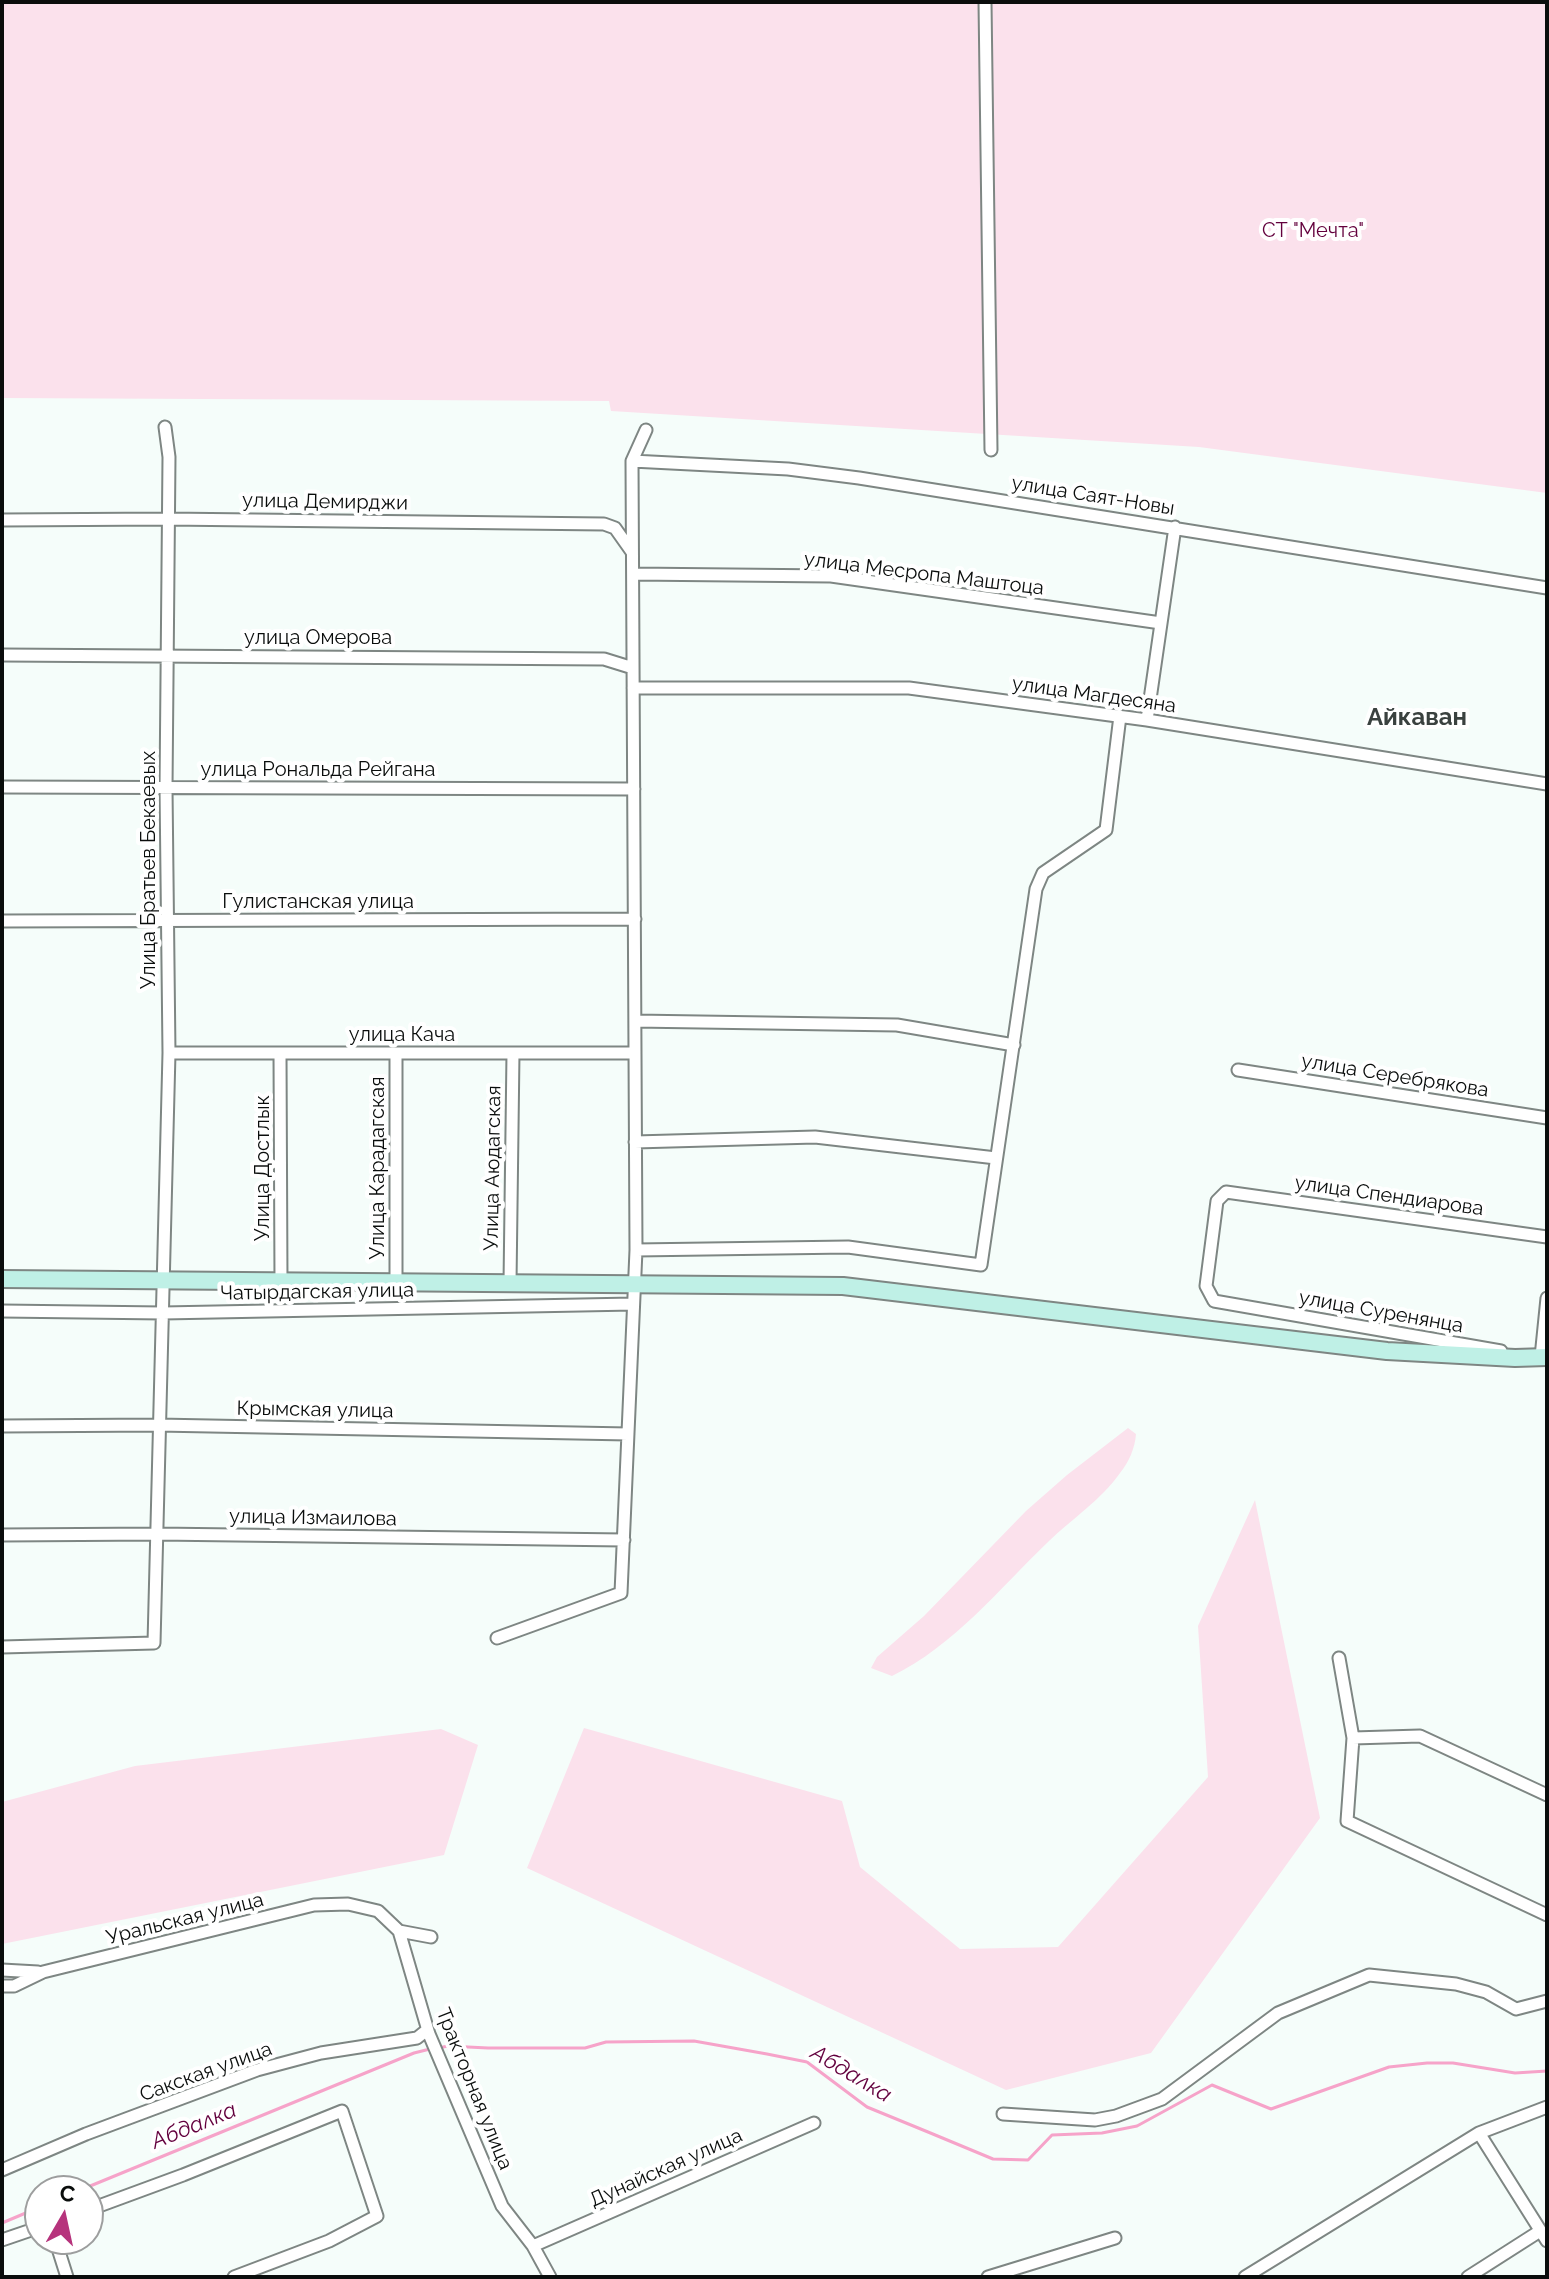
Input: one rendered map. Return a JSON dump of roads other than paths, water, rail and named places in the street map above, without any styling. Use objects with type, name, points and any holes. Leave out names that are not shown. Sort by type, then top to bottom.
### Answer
[{"type":"main road","points":[[2,1279],[843,1286],[1387,1351],[1544,1357]]},
{"type":"street","points":[[985,2],[991,450]]},
{"type":"street","name":"Улица Братьев Бекаевых","points":[[2,1647],[154,1643],[169,1053],[166,788],[169,457],[165,427]]},
{"type":"street","points":[[497,1638],[621,1593],[636,1250],[632,461],[646,430]]},
{"type":"street","name":"улица Саят-Новы","points":[[632,461],[788,469],[1175,527],[1547,588]]},
{"type":"street","name":"улица Демирджи","points":[[2,520],[604,524],[615,528],[633,554]]},
{"type":"street","points":[[1147,720],[1175,527]]},
{"type":"street","name":"улица Месропа Маштоца","points":[[633,574],[831,576],[1161,623]]},
{"type":"street","name":"улица Омерова","points":[[2,655],[604,659],[633,668]]},
{"type":"street","name":"улица Магдесяна","points":[[633,688],[909,688],[1147,720],[1547,784]]},
{"type":"street","points":[[636,1250],[848,1247],[981,1265],[1036,889],[1043,873],[1106,830],[1120,716]]},
{"type":"street","name":"улица Рональда Рейгана","points":[[2,787],[634,789]]},
{"type":"street","name":"Гулистанская улица","points":[[2,921],[635,919]]},
{"type":"street","points":[[635,1021],[897,1025],[1014,1045]]},
{"type":"street","name":"улица Кача","points":[[169,1053],[635,1053]]},
{"type":"street","name":"Улица Достлык","points":[[280,1053],[281,1282]]},
{"type":"street","name":"Улица Карадагская","points":[[396,1053],[396,1283]]},
{"type":"street","name":"Улица Аюдагская","points":[[510,1283],[513,1053]]},
{"type":"street","name":"улица Серебрякова","points":[[1238,1070],[1547,1118]]},
{"type":"street","points":[[635,1142],[815,1137],[996,1158]]},
{"type":"street","name":"улица Спендиарова","points":[[1214,1301],[1206,1286],[1217,1201],[1226,1192],[1547,1237]]},
{"type":"street","points":[[1544,1357],[1547,1298]]},
{"type":"street","name":"улица Суренянца","points":[[1214,1301],[1544,1357]]},
{"type":"street","name":"Чатырдагская улица","points":[[2,1311],[163,1313],[633,1304]]},
{"type":"street","name":"Крымская улица","points":[[2,1426],[158,1425],[628,1434]]},
{"type":"street","name":"улица Измаилова","points":[[2,1535],[624,1540]]},
{"type":"street","points":[[1339,1658],[1353,1738],[1347,1821],[1547,1915]]},
{"type":"street","points":[[1353,1738],[1420,1736],[1547,1795]]},
{"type":"street","name":"Уральская улица","points":[[2,1986],[14,1986],[43,1972],[314,1905],[348,1904],[378,1911],[399,1931]]},
{"type":"street","points":[[399,1931],[431,1937]]},
{"type":"street","name":"Тракторная улица","points":[[399,1931],[428,2032],[502,2206],[533,2246],[547,2276]]},
{"type":"street","points":[[2,1970],[43,1972]]},
{"type":"street","points":[[1003,2114],[1095,2120],[1116,2116],[1162,2099],[1278,2013],[1369,1975],[1456,1984],[1486,1992],[1516,2009],[1547,2001]]},
{"type":"street","name":"Сакская улица","points":[[2,2170],[86,2134],[257,2070],[321,2053],[417,2038],[428,2032]]},
{"type":"street","points":[[1245,2277],[1479,2133],[1547,2107]]},
{"type":"street","points":[[104,2204],[342,2111],[377,2216],[329,2241],[234,2277]]},
{"type":"street","name":"Дунайская улица","points":[[533,2246],[814,2123]]},
{"type":"street","points":[[1468,2277],[1544,2236],[1479,2133]]},
{"type":"street","points":[[2,2240],[24,2232]]},
{"type":"street","points":[[988,2277],[1115,2238]]},
{"type":"street","points":[[60,2255],[67,2277]]},
{"type":"waterway","name":"Абдалка","points":[[438,2048],[585,2048],[606,2042],[694,2041],[767,2054],[807,2062],[867,2107],[993,2159],[1028,2160],[1052,2135],[1102,2133],[1137,2126],[1212,2085],[1271,2109],[1389,2067],[1453,2063],[1515,2073],[1547,2071]]},
{"type":"waterway","name":"Абдалка","points":[[104,2180],[430,2049]]},
{"type":"waterway","name":"Абдалка","points":[[2,2223],[24,2214]]},
{"type":"district","name":"Айкаван","points":[[1417,718]]},
{"type":"park label","name":"СТ \"Мечта\"","points":[[1313,231]]}]
